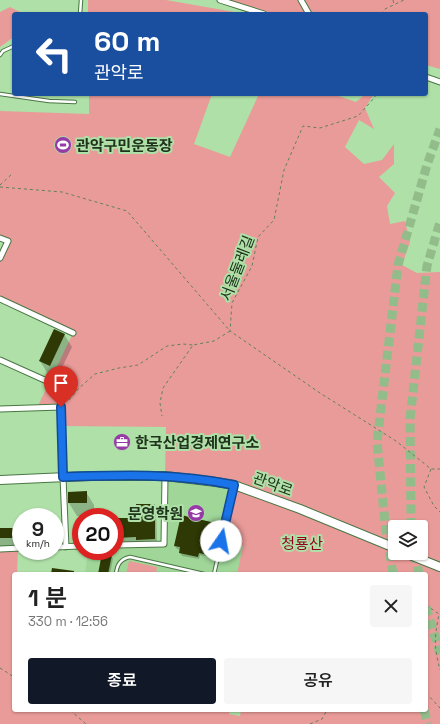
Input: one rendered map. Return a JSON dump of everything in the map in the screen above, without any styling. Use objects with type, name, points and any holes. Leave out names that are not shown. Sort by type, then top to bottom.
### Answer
[{"type":"main road","name":"관악로","points":[[0,480],[63,477],[165,476],[198,479],[234,485],[300,509],[388,545]]},
{"type":"main road","points":[[422,560],[440,567]]},
{"type":"street","points":[[220,0],[258,12]]},
{"type":"street","points":[[301,0],[308,12]]},
{"type":"street","points":[[428,79],[440,82]]},
{"type":"street","points":[[0,238],[8,241],[0,258]]},
{"type":"street","points":[[0,299],[73,333]]},
{"type":"street","points":[[0,360],[49,382]]},
{"type":"street","points":[[0,409],[61,407],[66,547],[72,547]]},
{"type":"street","points":[[124,545],[164,544],[165,476]]},
{"type":"street","points":[[0,549],[12,548]]},
{"type":"lane","points":[[80,12],[81,0]]},
{"type":"lane","points":[[0,55],[3,51],[12,47]]},
{"type":"lane","points":[[0,94],[12,96]]},
{"type":"lane","points":[[14,96],[49,101],[75,102]]},
{"type":"lane","points":[[214,572],[234,485]]},
{"type":"lane","points":[[117,572],[119,564],[125,558],[130,557],[195,572]]},
{"type":"path","points":[[393,0],[394,5]]},
{"type":"path","points":[[383,12],[385,9],[404,0]]},
{"type":"path","name":"서울둘레길","points":[[230,331],[232,303],[252,266],[258,237],[274,220],[284,170],[303,126],[320,128],[358,116],[375,96]]},
{"type":"path","points":[[0,186],[12,174]]},
{"type":"path","points":[[0,186],[62,192],[127,211],[230,331],[396,441],[431,469],[440,469]]},
{"type":"path","points":[[69,400],[77,390],[95,374],[138,365],[167,346],[182,344],[193,345],[214,341],[230,331]]},
{"type":"path","points":[[162,416],[160,403],[163,388],[193,345]]},
{"type":"path","points":[[431,469],[424,487],[434,506],[440,512]]},
{"type":"path","points":[[428,606],[439,614],[435,637],[435,650],[440,670]]},
{"type":"path","points":[[0,668],[12,676]]},
{"type":"path","points":[[428,695],[440,708]]},
{"type":"path","points":[[72,712],[86,724]]},
{"type":"path","points":[[310,724],[322,719],[326,712]]},
{"type":"shaded area","name":"문영학원","points":[[165,476],[234,485],[272,553],[267,572],[85,572],[87,560],[124,560],[124,545],[164,543]]},
{"type":"green space","points":[[88,0],[166,0],[234,12],[88,12]]},
{"type":"green space","points":[[220,0],[440,0],[440,69],[428,66],[428,12],[258,12]]},
{"type":"green space","points":[[10,7],[20,12],[12,12],[12,39],[0,47],[0,12]]},
{"type":"green space","name":"청룡산","points":[[89,96],[211,96],[194,144],[230,157],[258,96],[339,96],[356,102],[363,96],[373,96],[365,108],[374,129],[359,120],[345,147],[364,164],[382,160],[394,144],[394,164],[379,177],[395,193],[387,206],[390,224],[405,221],[410,242],[402,265],[417,273],[440,272],[440,724],[0,724],[0,549],[12,548],[12,560],[18,560],[17,572],[12,572],[12,712],[230,712],[229,714],[240,716],[241,712],[428,712],[428,572],[237,572],[243,546],[221,541],[234,485],[165,476],[166,427],[62,426],[61,407],[37,408],[73,333],[0,299],[0,258],[8,241],[0,238],[0,111],[89,114]]},
{"type":"green space","points":[[129,561],[157,567],[156,572],[126,572]]},
{"type":"building","points":[[54,329],[65,334],[50,366],[39,361]]},
{"type":"building","points":[[87,491],[87,503],[68,503],[68,492]]},
{"type":"building","points":[[136,504],[155,504],[155,539],[136,540],[136,537],[124,538],[124,518],[136,518]]},
{"type":"building","points":[[181,515],[211,522],[204,554],[199,553],[198,557],[179,553],[180,547],[174,546]]},
{"type":"building","points":[[0,528],[12,528],[12,538],[0,538]]},
{"type":"building","points":[[101,560],[111,560],[108,572],[98,572]]},
{"type":"building","points":[[52,568],[74,571],[74,572],[51,572]]},
{"type":"tunnel","points":[[393,572],[385,523],[377,442],[398,265],[427,165],[440,129]]},
{"type":"tunnel","points":[[411,520],[410,419],[427,266],[440,222]]},
{"type":"tunnel","points":[[416,560],[419,572]]},
{"type":"tunnel","points":[[428,614],[440,654]]},
{"type":"tunnel","points":[[425,712],[428,724]]},
{"type":"place","name":"관악구민운동장","points":[[63,145]]},
{"type":"place","name":"한국산업경제연구소","points":[[122,442]]},
{"type":"place","name":"문영학원","points":[[196,513]]},
{"type":"route","points":[[61,407],[63,477],[165,476],[198,479],[234,485],[221,541]]}]
